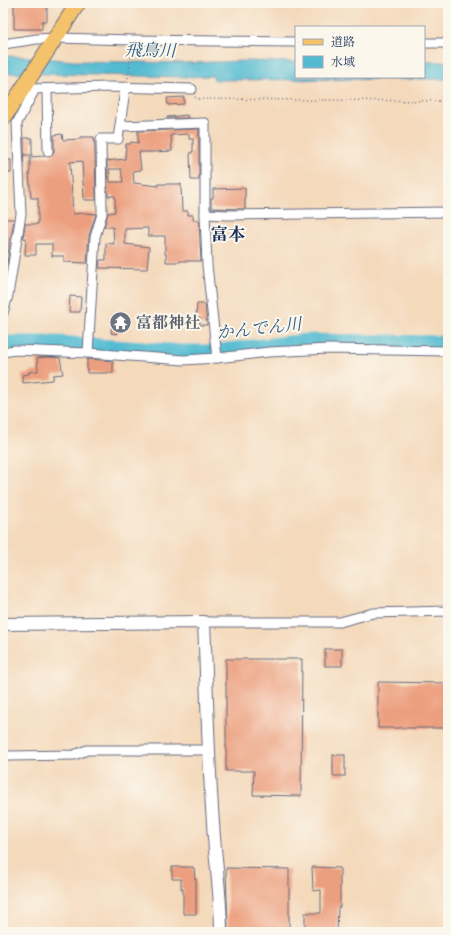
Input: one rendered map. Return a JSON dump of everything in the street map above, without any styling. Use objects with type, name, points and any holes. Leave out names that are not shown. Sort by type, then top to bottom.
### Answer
[{"type":"main road","points":[[3,119],[27,89],[78,3]]},
{"type":"street","points":[[3,44],[36,39],[56,38],[295,42]]},
{"type":"street","points":[[425,43],[448,43]]},
{"type":"street","points":[[3,313],[8,295],[20,214],[17,123],[27,89],[127,87],[192,92]]},
{"type":"street","points":[[88,353],[95,237],[102,214],[101,139],[118,139],[125,90],[127,87]]},
{"type":"street","points":[[47,89],[48,151]]},
{"type":"street","points":[[120,126],[205,123],[205,214],[207,265],[217,358]]},
{"type":"street","points":[[205,214],[448,212]]},
{"type":"street","points":[[3,352],[15,350],[88,353],[184,360],[268,352],[328,349],[448,351]]},
{"type":"street","points":[[3,624],[340,622],[373,613],[448,611]]},
{"type":"street","points":[[204,622],[209,750],[221,932]]},
{"type":"street","points":[[3,755],[74,755],[87,750],[209,750]]},
{"type":"path","points":[[127,87],[132,48]]},
{"type":"path","points":[[192,92],[197,99],[448,102]]},
{"type":"water","points":[[3,56],[74,61],[186,63],[243,61],[295,62],[295,78],[425,78],[425,62],[448,62],[448,79],[214,80],[213,76],[185,77],[3,73]]},
{"type":"building","points":[[14,3],[47,3],[47,21],[42,21],[42,29],[14,29]]},
{"type":"building","points":[[184,97],[184,104],[168,105],[167,98]]},
{"type":"building","points":[[187,115],[188,118],[167,118],[167,117]]},
{"type":"building","points":[[199,129],[199,180],[191,180],[190,154],[193,152],[193,139],[189,139],[189,134],[171,135],[172,151],[139,152],[141,170],[133,171],[134,183],[158,186],[158,184],[181,184],[182,211],[188,211],[188,215],[193,215],[193,220],[199,220],[201,261],[166,262],[165,236],[148,236],[148,228],[125,229],[125,244],[149,247],[147,269],[99,268],[100,260],[106,260],[106,243],[114,244],[113,227],[104,227],[108,213],[115,212],[115,196],[108,196],[107,161],[125,159],[126,144],[130,144],[131,142],[138,143],[138,131]],"holes":[[[109,169],[121,169],[123,182],[110,182]]]},
{"type":"building","points":[[62,134],[63,140],[80,139],[80,137],[94,137],[96,200],[84,200],[82,161],[70,162],[73,214],[96,214],[89,236],[87,263],[64,262],[64,256],[52,256],[52,244],[36,244],[36,255],[25,255],[26,238],[23,238],[25,224],[38,224],[38,198],[31,198],[29,172],[30,157],[51,156],[54,151],[54,135]]},
{"type":"building","points":[[24,138],[32,138],[32,155],[24,155]]},
{"type":"building","points":[[3,160],[11,160],[11,173],[3,173]]},
{"type":"building","points":[[245,188],[245,209],[211,208],[213,189]]},
{"type":"building","points":[[3,219],[14,219],[7,264],[3,264]]},
{"type":"building","points":[[70,296],[81,297],[80,312],[69,312]]},
{"type":"building","points":[[197,304],[205,304],[207,325],[200,325],[200,318],[196,318]]},
{"type":"building","points":[[112,323],[119,325],[117,334],[111,333]]},
{"type":"building","points":[[37,358],[60,358],[63,374],[53,375],[53,380],[23,383],[22,375],[29,374],[29,372],[38,371]]},
{"type":"building","points":[[87,359],[113,361],[113,373],[87,373]]},
{"type":"building","points":[[325,649],[342,649],[342,666],[325,666]]},
{"type":"building","points":[[226,659],[302,659],[301,796],[253,795],[254,771],[226,771]]},
{"type":"building","points":[[378,682],[448,683],[448,728],[378,728]]},
{"type":"building","points":[[333,755],[345,755],[345,776],[333,776]]},
{"type":"building","points":[[172,867],[194,868],[196,879],[196,914],[183,914],[183,889],[181,889],[181,879],[172,879]]},
{"type":"building","points":[[312,867],[340,868],[340,907],[338,907],[337,932],[305,932],[305,913],[321,913],[321,890],[313,891]]},
{"type":"building","points":[[226,868],[289,869],[289,932],[228,932]]},
{"type":"waterway","name":"かんでん川","points":[[3,343],[58,343],[184,352],[210,352],[306,341],[448,343]]},
{"type":"place","name":"富都神社","points":[[120,322]]},
{"type":"district","name":"富本","points":[[228,234]]},
{"type":"water label","name":"飛鳥川","points":[[150,50]]}]
